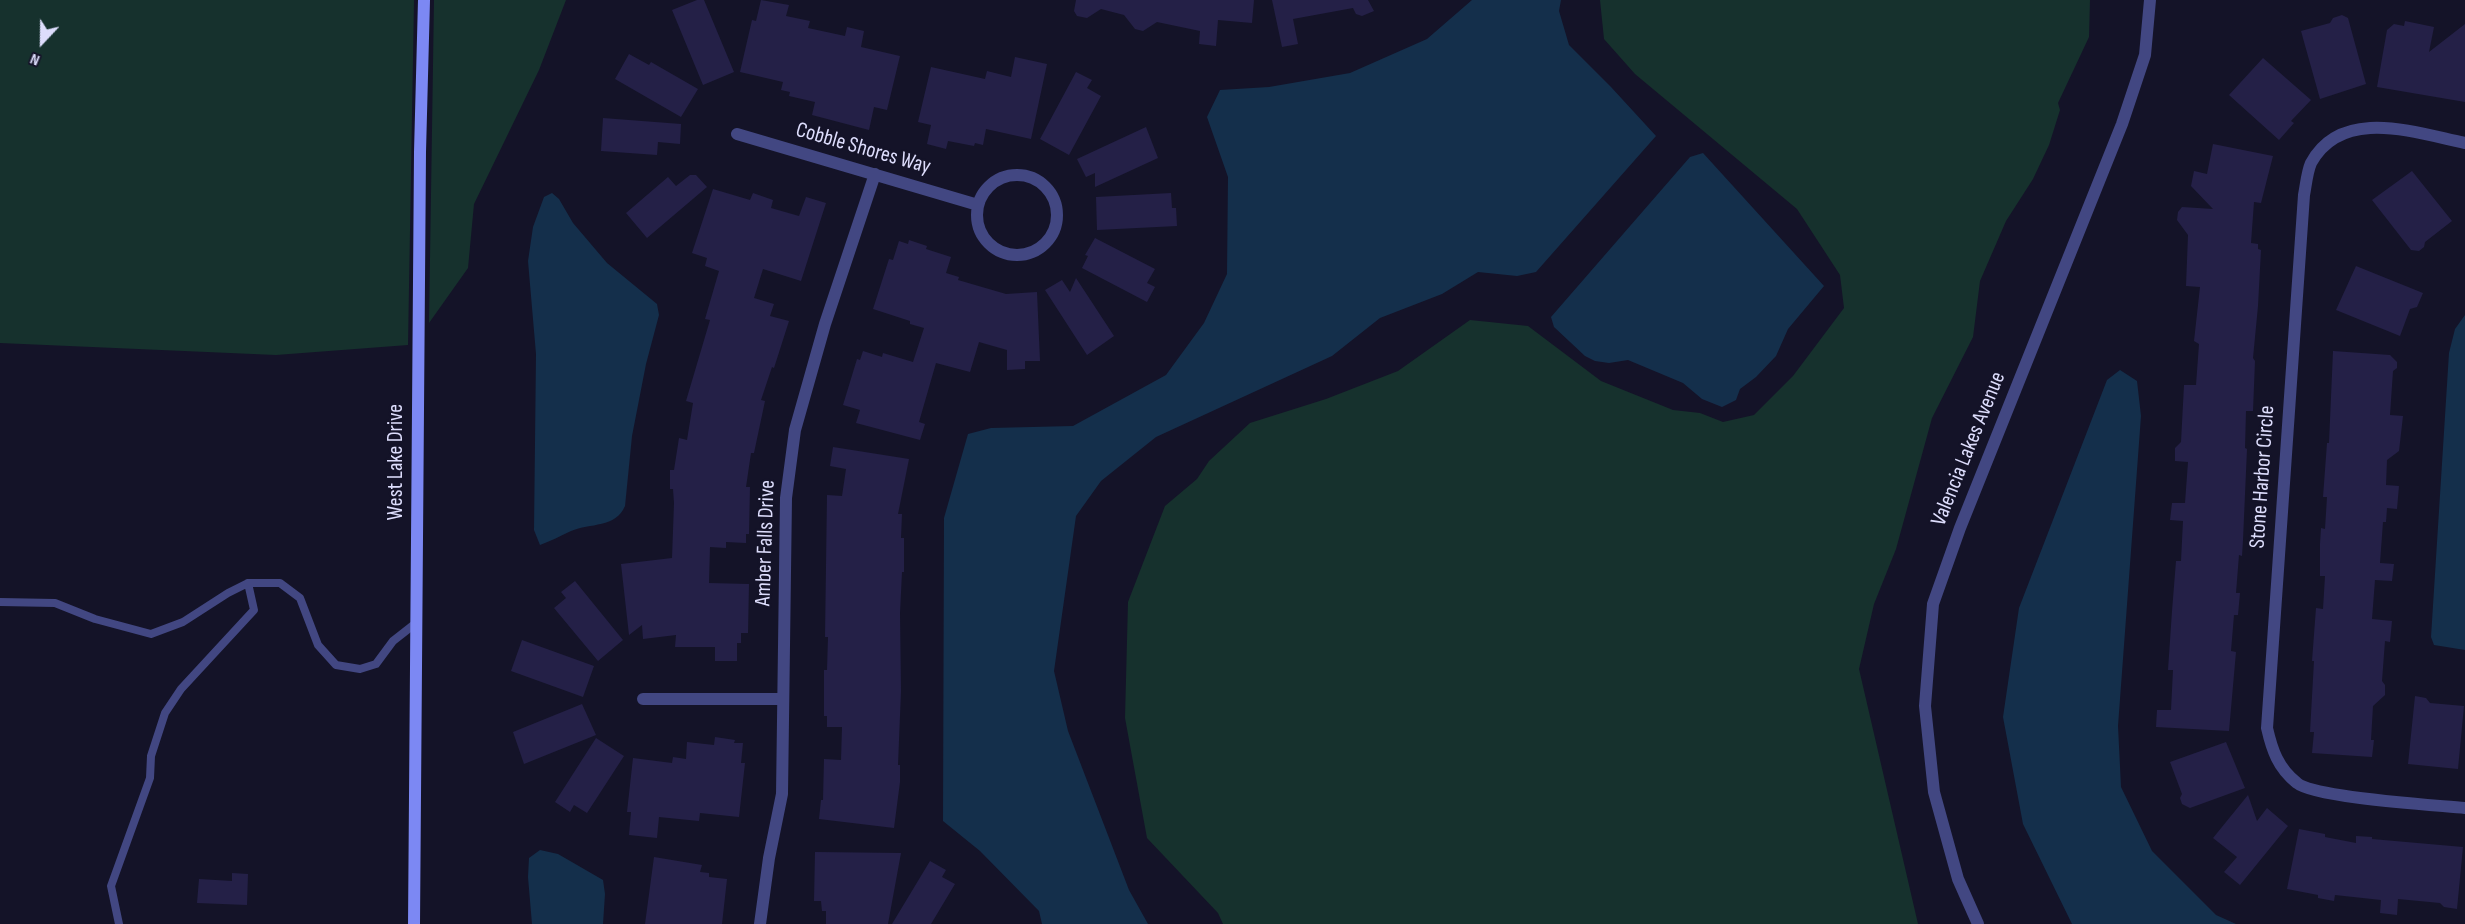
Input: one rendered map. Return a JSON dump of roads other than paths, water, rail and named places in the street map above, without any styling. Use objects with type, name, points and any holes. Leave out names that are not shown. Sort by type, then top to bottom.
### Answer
[{"type":"street","name":"West Lake Drive","points":[[414,924],[420,152],[424,0]]},
{"type":"street","name":"Valencia Lakes Avenue","points":[[1978,924],[1958,879],[1934,792],[1924,706],[1933,604],[1959,528],[2122,124],[2145,55],[2150,0]]},
{"type":"street","name":"Stone Harbor Circle","points":[[2465,143],[2388,127],[2367,128],[2343,134],[2323,147],[2310,165],[2304,195],[2267,728],[2272,752],[2298,785],[2323,793],[2465,808]]},
{"type":"street","name":"Cobble Shores Way","points":[[737,134],[978,205]]},
{"type":"street","name":"Amber Falls Drive","points":[[760,924],[769,858],[782,794],[786,498],[795,430],[825,324],[875,174]]},
{"type":"street","points":[[1017,174],[1031,176],[1051,193],[1057,205],[1058,219],[1051,237],[1036,251],[1024,255],[1010,255],[998,251],[987,242],[976,218],[978,205],[983,193],[992,183],[1004,176],[1017,174]]},
{"type":"street","points":[[643,699],[783,699]]},
{"type":"lane","points":[[0,602],[55,603],[95,619],[151,634],[183,622],[228,592],[248,583],[280,583],[300,598],[318,645],[336,665],[360,669],[376,664],[393,641],[416,624]]},
{"type":"lane","points":[[119,924],[111,886],[150,778],[152,756],[165,713],[181,689],[254,609],[248,583]]},
{"type":"water","points":[[1472,0],[1561,0],[1559,11],[1569,45],[1656,136],[1536,272],[1517,276],[1478,272],[1442,294],[1380,318],[1332,356],[1156,437],[1101,481],[1076,516],[1054,671],[1068,731],[1129,890],[1148,924],[1042,924],[1039,911],[980,851],[943,821],[944,518],[968,434],[991,428],[1073,426],[1166,375],[1204,323],[1227,274],[1228,177],[1207,117],[1220,90],[1269,87],[1350,73],[1427,39]]},
{"type":"water","points":[[1703,153],[1824,286],[1788,329],[1776,356],[1756,377],[1740,389],[1736,400],[1722,407],[1702,399],[1683,383],[1628,360],[1609,363],[1595,361],[1585,356],[1554,327],[1551,317],[1690,157]]},
{"type":"water","points":[[552,193],[559,199],[573,223],[607,263],[657,304],[659,315],[646,364],[632,436],[625,506],[621,513],[609,521],[571,531],[540,545],[534,530],[536,354],[528,261],[533,227],[544,197]]},
{"type":"water","points":[[2465,315],[2465,650],[2434,645],[2431,637],[2449,353],[2455,329]]},
{"type":"water","points":[[2120,370],[2137,381],[2141,416],[2118,726],[2121,787],[2152,851],[2216,915],[2236,924],[2072,924],[2023,824],[2003,717],[2019,608],[2107,380]]},
{"type":"water","points":[[540,850],[558,854],[603,880],[605,894],[603,924],[532,924],[528,877],[529,858]]}]
